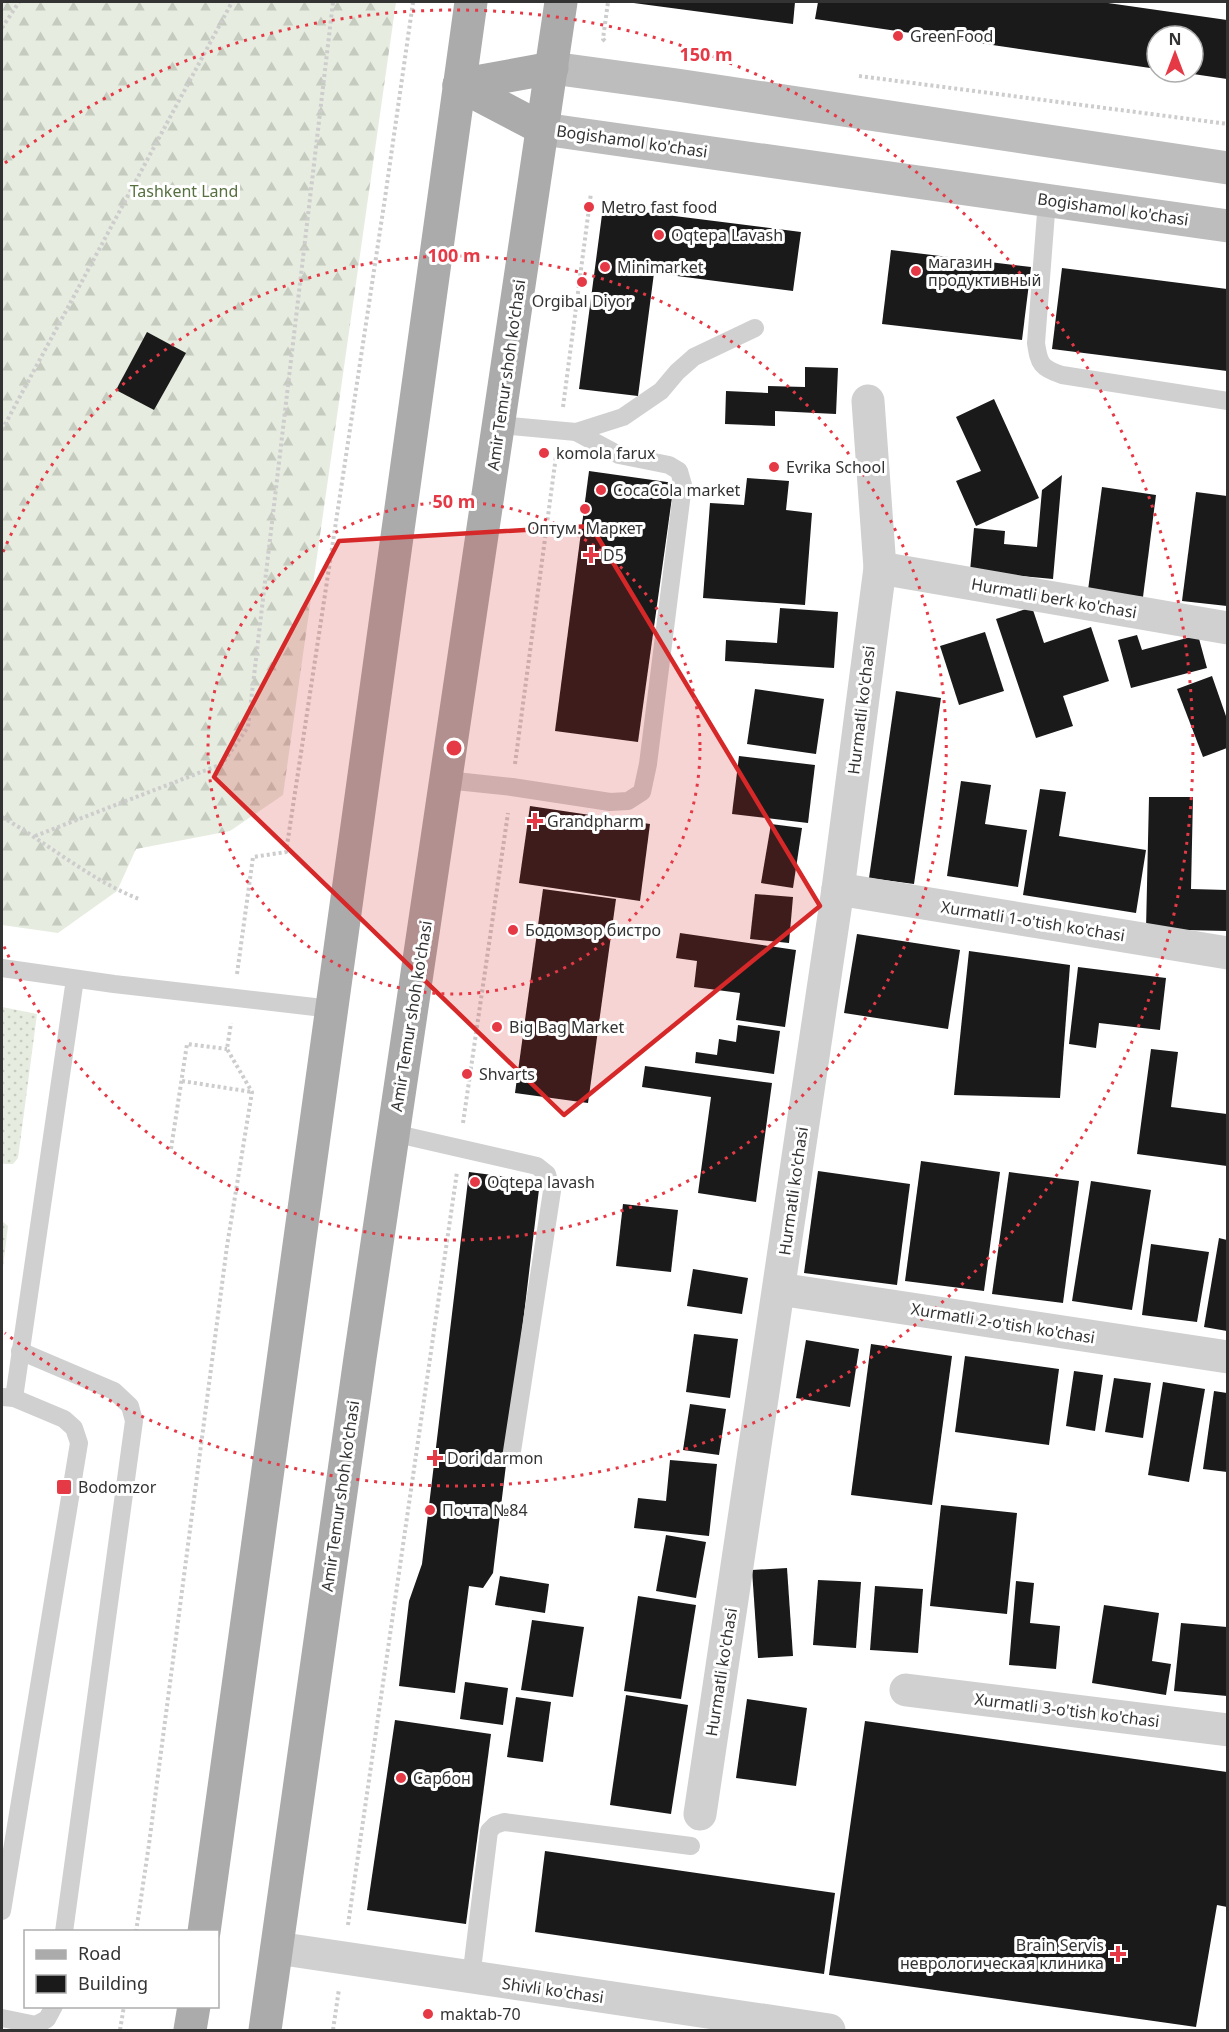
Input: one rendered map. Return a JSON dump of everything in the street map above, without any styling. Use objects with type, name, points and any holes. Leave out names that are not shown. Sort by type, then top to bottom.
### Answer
[{"type":"main road","points":[[204,1930],[471,2]]},
{"type":"main road","name":"Amir Temur shoh ko'chasi","points":[[265,2031],[393,1133],[561,2]]},
{"type":"main road","points":[[459,85],[552,68],[1227,168]]},
{"type":"main road","name":"Bogishamol ko'chasi","points":[[459,85],[543,129],[1227,226]]},
{"type":"main road","points":[[190,2031],[194,2008]]},
{"type":"street","name":"Hurmatli ko'chasi","points":[[700,1814],[838,889],[880,568],[868,401]]},
{"type":"street","name":"Hurmatli berk ko'chasi","points":[[880,568],[1227,628]]},
{"type":"street","name":"Xurmatli 1-o'tish ko'chasi","points":[[838,889],[1227,953]]},
{"type":"street","name":"Xurmatli 2-o'tish ko'chasi","points":[[779,1289],[1227,1357]]},
{"type":"street","name":"Xurmatli 3-o'tish ko'chasi","points":[[906,1690],[1227,1730]]},
{"type":"street","name":"Shivli ko'chasi","points":[[277,1948],[829,2031]]},
{"type":"lane","points":[[1047,200],[1036,343],[1039,362],[1048,370],[1062,375],[1227,401]]},
{"type":"lane","points":[[499,425],[568,431],[623,417],[661,391],[694,357],[755,328]]},
{"type":"lane","points":[[446,780],[610,802],[628,801],[642,792],[648,765],[683,485],[679,471],[669,465],[619,455],[568,431]]},
{"type":"lane","points":[[2,968],[75,979],[332,1009]]},
{"type":"lane","points":[[2,1911],[79,1443],[74,1428],[64,1419],[8,1397],[20,1351],[75,979]]},
{"type":"lane","points":[[393,1133],[537,1166],[547,1174],[552,1191],[511,1458]]},
{"type":"lane","points":[[20,1351],[114,1391],[130,1406],[134,1421],[64,1930]]},
{"type":"lane","points":[[471,1978],[489,1831],[495,1825],[504,1822],[692,1846]]},
{"type":"lane","points":[[2,2018],[36,2025],[47,2019],[53,2008]]},
{"type":"path","points":[[2,28],[19,2]]},
{"type":"path","points":[[2,430],[232,2]]},
{"type":"path","points":[[35,836],[222,765],[248,727],[333,2]]},
{"type":"path","points":[[136,1930],[226,1258],[252,1092],[227,1049],[253,857],[286,852],[413,2]]},
{"type":"path","points":[[608,2],[603,39],[611,44]]},
{"type":"path","points":[[848,75],[1227,124]]},
{"type":"path","points":[[333,2031],[512,788],[568,431],[591,194]]},
{"type":"path","points":[[2,817],[35,836],[117,891],[139,899]]},
{"type":"path","points":[[171,1149],[187,1044],[227,1049]]},
{"type":"path","points":[[182,1081],[252,1092]]},
{"type":"path","points":[[120,2031],[124,2008]]},
{"type":"highlighted area","points":[[591,526],[820,906],[564,1115],[214,777],[339,541]]},
{"type":"green space","name":"Tashkent Land","points":[[2,2],[396,2],[283,795],[230,831],[136,849],[117,891],[58,933],[2,925]]},
{"type":"green space","points":[[2,1007],[37,1014],[18,1158],[13,1164],[2,1162]]},
{"type":"green space","points":[[2,1221],[8,1226],[2,1275]]},
{"type":"building","points":[[626,2],[795,2],[793,24]]},
{"type":"building","points":[[818,2],[1101,2],[1227,20],[1227,79],[1205,76],[1205,24],[1145,24],[1145,67],[815,19]]},
{"type":"building","points":[[603,207],[801,232],[793,291],[654,273],[638,396],[579,389]]},
{"type":"building","points":[[891,250],[1031,267],[1022,340],[882,324]]},
{"type":"building","points":[[1062,268],[1227,289],[1227,371],[1052,349]]},
{"type":"building","points":[[147,332],[186,353],[154,410],[116,390]]},
{"type":"building","points":[[805,367],[838,368],[836,414],[775,411],[775,426],[725,424],[726,391],[768,393],[768,386],[805,387]]},
{"type":"building","points":[[994,399],[1039,498],[976,526],[956,481],[981,471],[956,417]]},
{"type":"building","points":[[589,471],[674,483],[638,742],[555,731]]},
{"type":"building","points":[[1062,475],[1053,579],[970,571],[974,528],[1005,531],[1004,544],[1037,547],[1042,490]]},
{"type":"building","points":[[747,478],[789,481],[786,510],[812,513],[805,605],[703,598],[710,503],[744,505]]},
{"type":"building","points":[[1102,487],[1156,495],[1143,597],[1088,590]]},
{"type":"building","points":[[1196,492],[1227,496],[1227,606],[1182,601]]},
{"type":"building","points":[[1032,607],[1044,643],[1091,627],[1109,681],[1063,696],[1073,726],[1036,738],[996,619]]},
{"type":"building","points":[[780,608],[838,612],[834,668],[725,661],[726,640],[777,643]]},
{"type":"building","points":[[985,632],[1004,691],[959,705],[940,646]]},
{"type":"building","points":[[1137,635],[1142,650],[1198,635],[1207,668],[1131,688],[1118,640]]},
{"type":"building","points":[[1212,676],[1227,719],[1227,748],[1203,757],[1177,689]]},
{"type":"building","points":[[755,689],[824,699],[816,754],[747,744]]},
{"type":"building","points":[[896,691],[941,698],[914,884],[869,878]]},
{"type":"building","points":[[739,756],[815,765],[808,823],[732,814]]},
{"type":"building","points":[[961,781],[991,785],[985,824],[1027,830],[1018,887],[947,876]]},
{"type":"building","points":[[1040,789],[1066,792],[1059,836],[1146,850],[1136,913],[1023,895]]},
{"type":"building","points":[[1149,797],[1193,797],[1191,889],[1227,890],[1227,931],[1146,929]]},
{"type":"building","points":[[530,806],[650,824],[640,901],[519,883]]},
{"type":"building","points":[[771,824],[802,828],[793,888],[761,883]]},
{"type":"building","points":[[543,889],[616,899],[588,1103],[515,1093]]},
{"type":"building","points":[[755,894],[793,897],[789,943],[750,939]]},
{"type":"building","points":[[680,933],[796,950],[785,1027],[736,1020],[740,993],[694,987],[697,961],[676,958]]},
{"type":"building","points":[[857,934],[960,950],[948,1029],[844,1013]]},
{"type":"building","points":[[969,951],[1070,965],[1060,1098],[954,1095]]},
{"type":"building","points":[[1078,967],[1166,978],[1160,1030],[1099,1023],[1096,1048],[1069,1044]]},
{"type":"building","points":[[738,1025],[780,1031],[774,1074],[695,1063],[696,1052],[717,1055],[719,1039],[736,1042]]},
{"type":"building","points":[[1151,1049],[1178,1052],[1171,1107],[1227,1114],[1227,1166],[1137,1154]]},
{"type":"building","points":[[645,1066],[772,1083],[756,1202],[698,1193],[711,1097],[642,1087]]},
{"type":"building","points":[[921,1161],[1000,1172],[984,1291],[905,1281]]},
{"type":"building","points":[[818,1171],[910,1184],[897,1285],[804,1273]]},
{"type":"building","points":[[469,1172],[540,1181],[493,1573],[483,1588],[469,1586],[455,1693],[399,1686],[409,1601],[422,1564]]},
{"type":"building","points":[[1009,1172],[1079,1181],[1063,1303],[992,1294]]},
{"type":"building","points":[[1091,1181],[1151,1190],[1132,1310],[1072,1301]]},
{"type":"building","points":[[623,1204],[678,1210],[671,1272],[616,1266]]},
{"type":"building","points":[[1219,1238],[1227,1240],[1227,1331],[1204,1327]]},
{"type":"building","points":[[1151,1244],[1209,1252],[1197,1322],[1142,1315]]},
{"type":"building","points":[[693,1269],[748,1278],[742,1314],[687,1306]]},
{"type":"building","points":[[694,1334],[738,1339],[730,1398],[686,1392]]},
{"type":"building","points":[[806,1340],[859,1349],[850,1407],[796,1398]]},
{"type":"building","points":[[871,1344],[952,1356],[932,1505],[851,1495]]},
{"type":"building","points":[[965,1356],[1059,1369],[1049,1445],[955,1432]]},
{"type":"building","points":[[1074,1371],[1103,1375],[1095,1431],[1066,1426]]},
{"type":"building","points":[[1114,1378],[1151,1383],[1143,1438],[1105,1432]]},
{"type":"building","points":[[1163,1382],[1205,1389],[1189,1482],[1148,1475]]},
{"type":"building","points":[[1214,1391],[1227,1393],[1227,1472],[1203,1469]]},
{"type":"building","points":[[690,1404],[726,1409],[719,1455],[683,1450]]},
{"type":"building","points":[[670,1460],[717,1464],[709,1536],[634,1528],[638,1498],[666,1501]]},
{"type":"building","points":[[941,1505],[1017,1513],[1007,1614],[930,1606]]},
{"type":"building","points":[[666,1535],[706,1542],[696,1598],[656,1591]]},
{"type":"building","points":[[787,1568],[793,1656],[758,1658],[752,1570]]},
{"type":"building","points":[[500,1576],[549,1584],[545,1613],[495,1605]]},
{"type":"building","points":[[818,1580],[861,1582],[856,1648],[813,1645]]},
{"type":"building","points":[[1016,1581],[1034,1583],[1030,1623],[1060,1626],[1056,1669],[1009,1665]]},
{"type":"building","points":[[875,1586],[923,1589],[918,1653],[870,1650]]},
{"type":"building","points":[[638,1596],[696,1605],[681,1699],[624,1691]]},
{"type":"building","points":[[1104,1605],[1159,1613],[1152,1661],[1171,1664],[1166,1695],[1092,1683]]},
{"type":"building","points":[[532,1620],[584,1627],[573,1697],[521,1690]]},
{"type":"building","points":[[1181,1623],[1227,1627],[1227,1696],[1174,1691]]},
{"type":"building","points":[[465,1682],[508,1688],[503,1725],[460,1719]]},
{"type":"building","points":[[626,1695],[688,1705],[671,1814],[610,1805]]},
{"type":"building","points":[[516,1697],[551,1702],[543,1762],[507,1757]]},
{"type":"building","points":[[747,1699],[807,1708],[796,1786],[736,1778]]},
{"type":"building","points":[[395,1720],[491,1734],[466,1924],[367,1910]]},
{"type":"building","points":[[865,1721],[1227,1772],[1227,1907],[1217,1905],[1196,2027],[829,1975]]},
{"type":"building","points":[[545,1851],[835,1893],[824,1974],[535,1932]]},
{"type":"place","name":"GreenFood","points":[[898,36]]},
{"type":"place","name":"Metro fast food","points":[[589,207]]},
{"type":"place","name":"Oqtepa Lavash","points":[[659,235]]},
{"type":"place","name":"Minimarket","points":[[605,267]]},
{"type":"place","name":"магазин продуктивный","points":[[916,271]]},
{"type":"place","name":"Orgibal Diyor","points":[[582,282]]},
{"type":"place","name":"komola farux","points":[[544,453]]},
{"type":"place","name":"Evrika School","points":[[774,467]]},
{"type":"place","name":"CocaCola market","points":[[601,490]]},
{"type":"place","name":"Оптум. Маркет","points":[[585,509]]},
{"type":"place","name":"D5","points":[[591,555]]},
{"type":"place","name":"Grandpharm","points":[[535,821]]},
{"type":"place","name":"Бодомзор бистро","points":[[513,930]]},
{"type":"place","name":"Big Bag Market","points":[[497,1027]]},
{"type":"place","name":"Shvarts","points":[[467,1074]]},
{"type":"place","name":"Oqtepa lavash","points":[[475,1182]]},
{"type":"place","name":"Dori darmon","points":[[435,1458]]},
{"type":"place","name":"Bodomzor","points":[[64,1487]]},
{"type":"place","name":"Почта №84","points":[[430,1510]]},
{"type":"place","name":"Сарбон","points":[[401,1778]]},
{"type":"place","name":"Brain Servis неврологическая клиника","points":[[1118,1954]]},
{"type":"place","name":"maktab-70","points":[[428,2014]]}]
